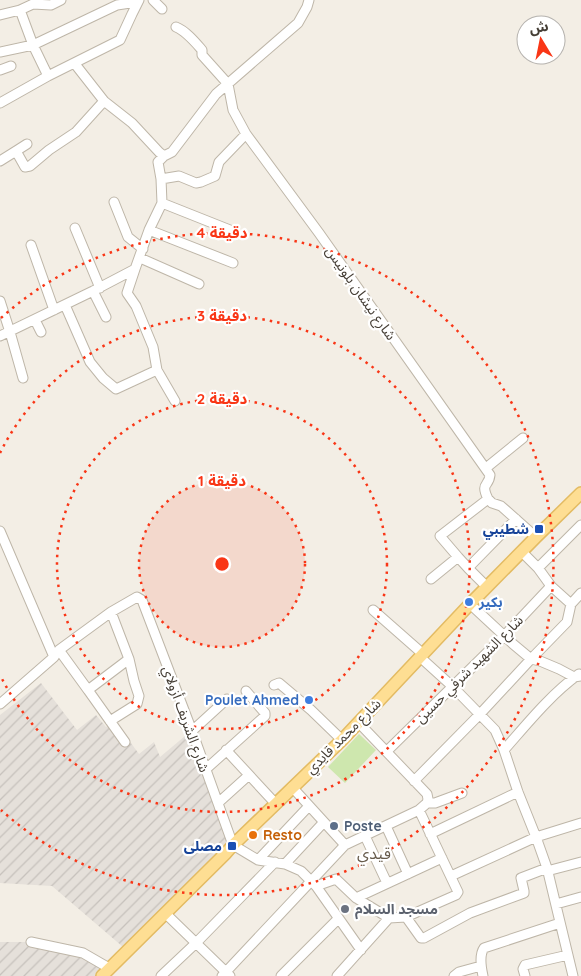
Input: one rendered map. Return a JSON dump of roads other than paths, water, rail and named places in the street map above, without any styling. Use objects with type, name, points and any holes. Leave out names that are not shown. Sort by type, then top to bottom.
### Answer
[{"type":"main road","name":"شارع محمد قايدي","points":[[106,972],[226,853],[232,844],[342,740],[470,604],[581,493]]},
{"type":"street","points":[[0,15],[20,10],[33,2],[51,5],[61,0]]},
{"type":"street","points":[[153,0],[162,8]]},
{"type":"street","points":[[175,401],[157,370],[153,347],[136,306],[128,293],[149,230],[162,203],[158,162],[172,152],[216,94],[298,23],[309,0]]},
{"type":"street","points":[[0,52],[33,45],[117,5],[138,1]]},
{"type":"street","points":[[0,103],[48,76],[120,40],[138,1]]},
{"type":"street","points":[[20,10],[33,45],[48,76]]},
{"type":"street","points":[[176,27],[181,29],[202,50],[202,56],[228,84]]},
{"type":"street","points":[[75,64],[104,101],[132,123],[164,156]]},
{"type":"street","points":[[0,70],[11,66]]},
{"type":"street","name":"شارع نيشان بلونيس","points":[[228,84],[233,110],[246,134],[486,468]]},
{"type":"street","points":[[16,151],[26,167],[30,166],[49,150],[76,132],[104,101]]},
{"type":"street","points":[[161,179],[179,176],[196,183],[215,176],[219,162],[246,134]]},
{"type":"street","points":[[0,161],[27,144]]},
{"type":"street","points":[[114,202],[128,237],[143,249]]},
{"type":"street","points":[[162,203],[230,230]]},
{"type":"street","points":[[75,228],[106,317]]},
{"type":"street","points":[[149,230],[233,263]]},
{"type":"street","points":[[31,245],[54,310]]},
{"type":"street","points":[[140,258],[199,284]]},
{"type":"street","points":[[0,336],[97,290],[135,269]]},
{"type":"street","points":[[0,301],[23,378]]},
{"type":"street","points":[[65,305],[90,362],[103,378],[116,389],[157,370]]},
{"type":"street","points":[[35,320],[41,332]]},
{"type":"street","points":[[523,438],[486,468],[490,478],[485,485],[484,491],[492,503],[501,506],[536,537]]},
{"type":"street","points":[[487,587],[440,536],[488,499]]},
{"type":"street","points":[[468,568],[516,519]]},
{"type":"street","points":[[538,568],[581,525]]},
{"type":"street","points":[[0,531],[56,654],[88,690],[125,742]]},
{"type":"street","points":[[522,552],[538,568],[551,586],[571,604]]},
{"type":"street","points":[[431,579],[458,557]]},
{"type":"street","name":"شارع الشهيد شرفي حسين","points":[[387,751],[504,636],[551,586]]},
{"type":"street","points":[[414,781],[567,622],[571,604],[581,593]]},
{"type":"street","name":"شارع الشريف أزولاي","points":[[0,704],[56,654],[111,612],[137,597],[142,600],[192,731],[232,844]]},
{"type":"street","points":[[470,604],[531,659],[579,675],[540,710],[504,750]]},
{"type":"street","points":[[373,610],[422,655],[495,730],[547,870],[573,976]]},
{"type":"street","points":[[110,721],[137,704],[139,696],[129,659],[111,612]]},
{"type":"street","points":[[88,690],[129,659]]},
{"type":"street","points":[[274,685],[279,683],[342,740]]},
{"type":"street","points":[[205,770],[265,716],[265,712],[246,691]]},
{"type":"street","points":[[192,731],[227,699]]},
{"type":"street","points":[[358,722],[427,794],[427,804]]},
{"type":"street","points":[[226,750],[275,803]]},
{"type":"street","points":[[218,803],[249,775]]},
{"type":"street","points":[[292,787],[345,846]]},
{"type":"street","points":[[430,834],[518,792]]},
{"type":"street","points":[[165,913],[226,974],[314,884],[345,846],[419,810],[427,804],[462,793]]},
{"type":"street","points":[[258,860],[309,806]]},
{"type":"street","points":[[314,884],[336,879],[356,898],[389,918],[406,917],[456,895],[458,892],[457,888],[419,810]]},
{"type":"street","points":[[285,864],[324,822]]},
{"type":"street","points":[[451,876],[536,837],[581,822]]},
{"type":"street","points":[[386,826],[408,874]]},
{"type":"street","points":[[365,836],[387,883]]},
{"type":"street","points":[[232,844],[258,860],[285,864],[300,871],[314,884],[361,950]]},
{"type":"street","points":[[356,898],[442,858]]},
{"type":"street","points":[[161,976],[275,862]]},
{"type":"street","points":[[406,917],[421,938],[424,938],[470,913],[524,894],[521,878],[581,862]]},
{"type":"street","points":[[556,904],[581,897]]},
{"type":"street","points":[[340,975],[389,918]]},
{"type":"street","points":[[281,976],[338,919]]},
{"type":"street","points":[[483,976],[481,952],[484,948],[560,923]]},
{"type":"street","points":[[30,942],[83,953],[106,972]]},
{"type":"street","points":[[525,976],[523,969],[525,965],[568,955]]},
{"type":"street","points":[[454,976],[459,972],[481,966]]},
{"type":"place","name":"شطيبي","points":[[539,529]]},
{"type":"place","name":"بكير","points":[[469,602]]},
{"type":"place","name":"Poulet Ahmed","points":[[309,700]]},
{"type":"place","name":"Poste","points":[[334,826]]},
{"type":"place","name":"Resto","points":[[253,835]]},
{"type":"place","name":"مصلى","points":[[232,846]]},
{"type":"place","name":"مسجد السلام","points":[[345,909]]},
{"type":"district","name":"قيدي","points":[[374,853]]}]
